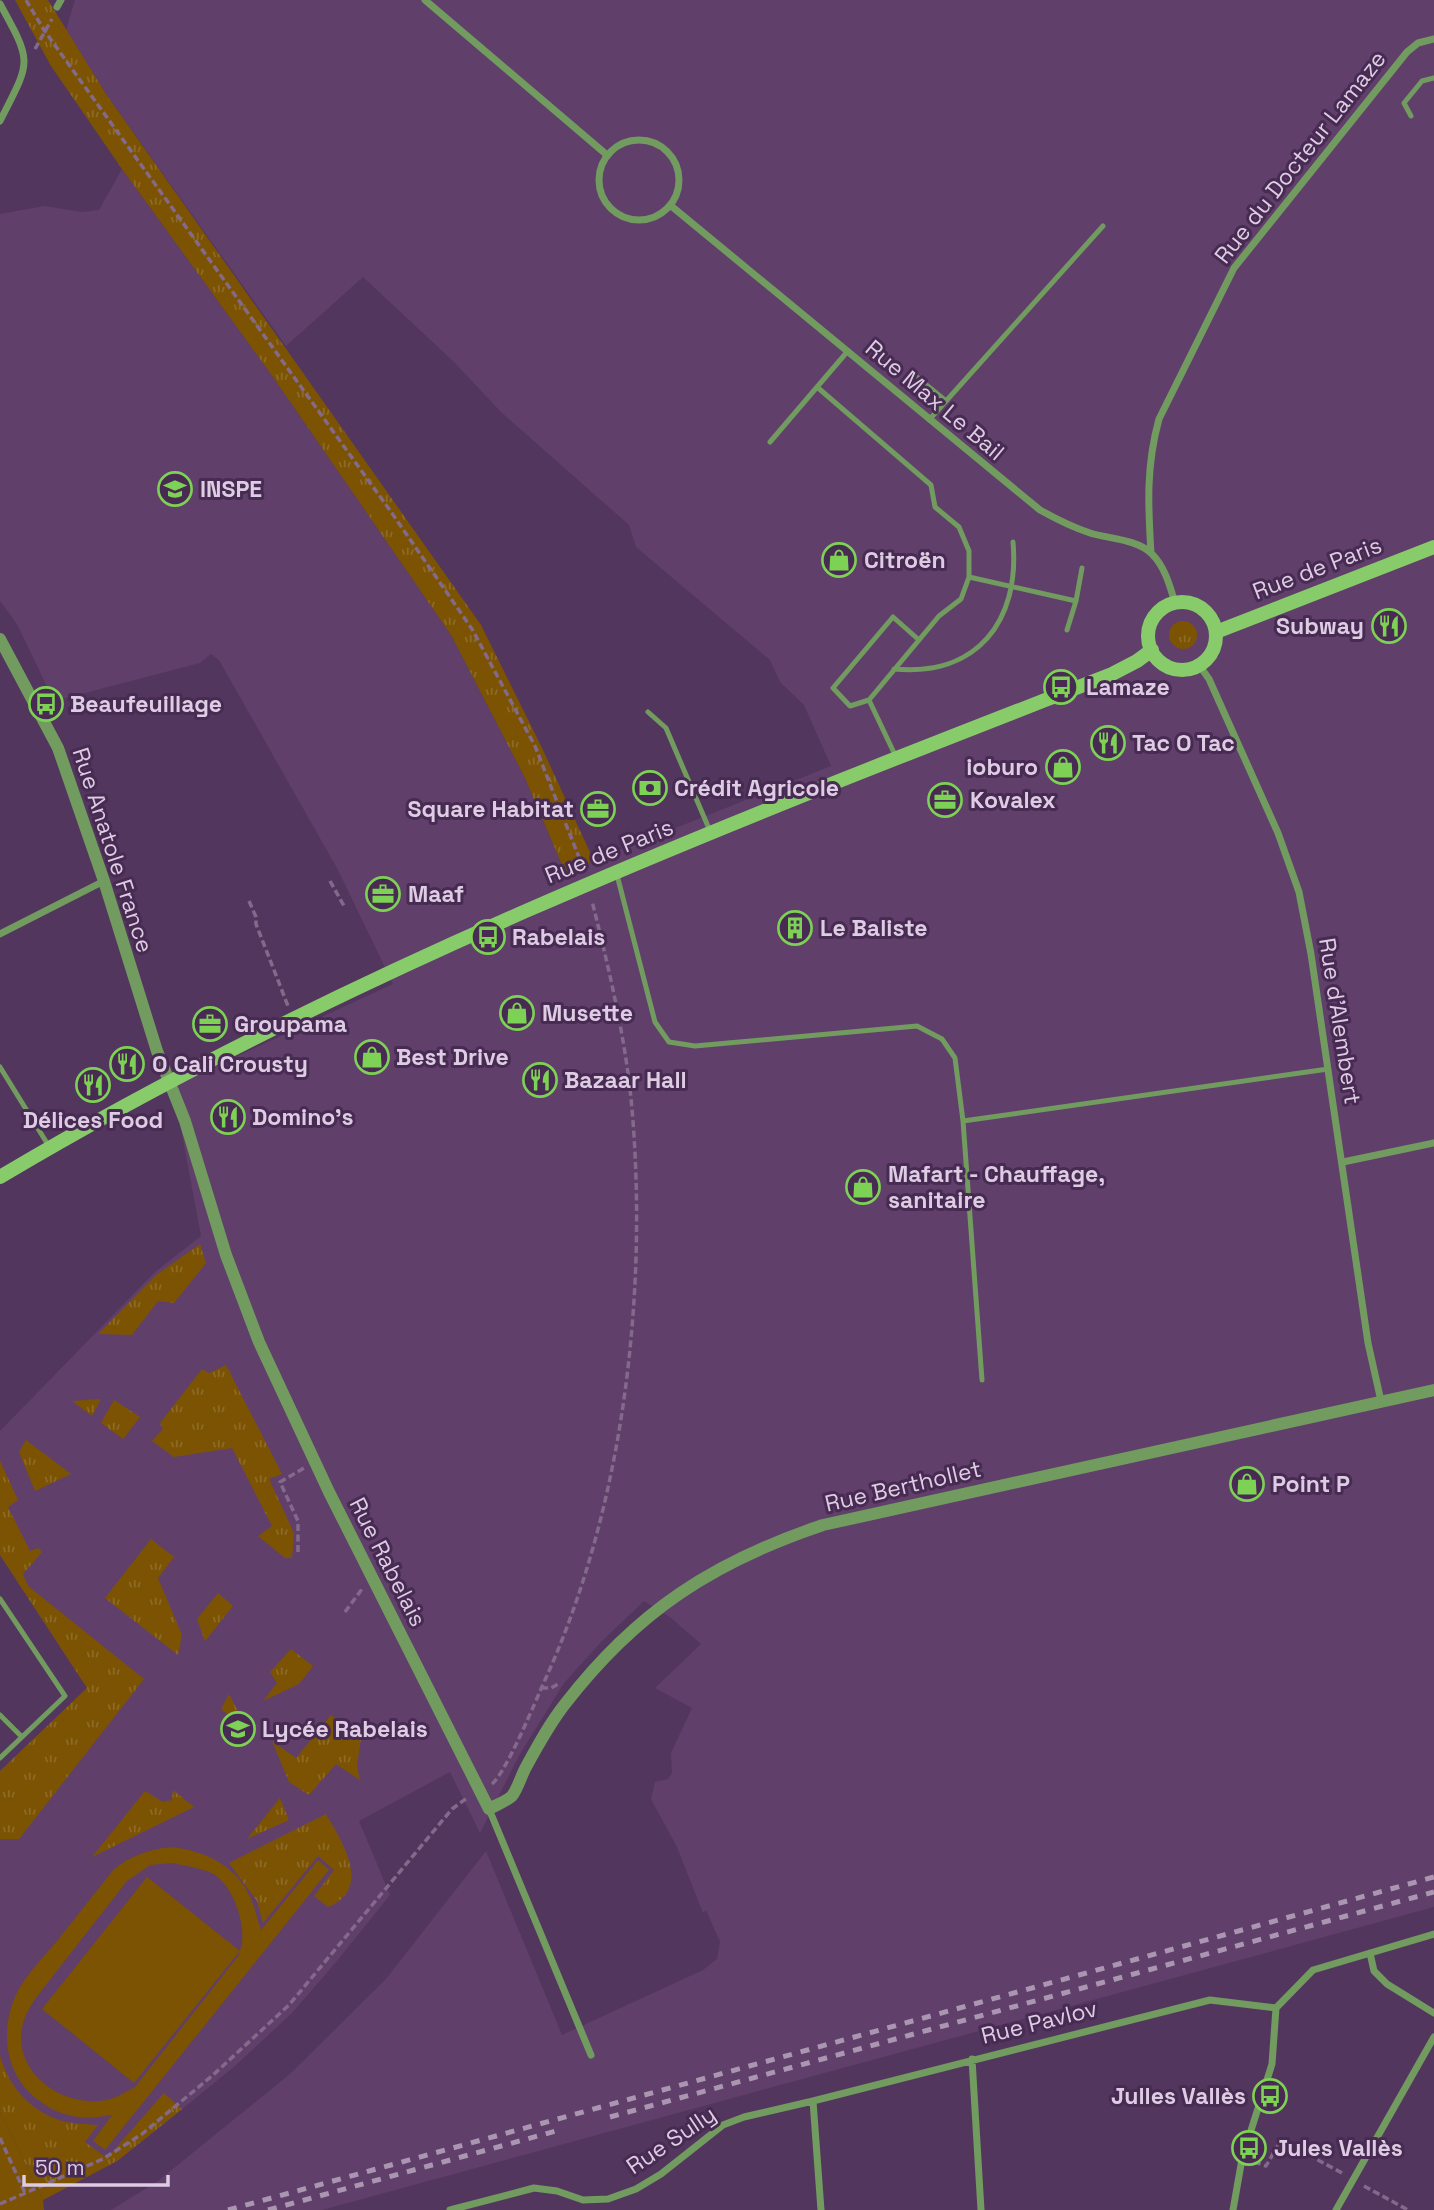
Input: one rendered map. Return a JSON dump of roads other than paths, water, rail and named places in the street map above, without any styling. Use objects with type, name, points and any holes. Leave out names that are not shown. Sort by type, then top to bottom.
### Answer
[{"type":"main road","name":"Rue de Paris","points":[[1216,632],[1434,547]]},
{"type":"main road","points":[[1186,602],[1206,612],[1213,621],[1216,632],[1212,652],[1199,665],[1177,670],[1157,659],[1152,650],[1149,630],[1158,613],[1175,603],[1186,602]]},
{"type":"main road","name":"Rue de Paris","points":[[0,1177],[169,1081],[330,1000],[587,884],[896,758],[1112,674],[1137,662],[1152,650]]},
{"type":"street","points":[[425,0],[607,155]]},
{"type":"street","points":[[0,4],[19,39],[26,62],[0,121]]},
{"type":"street","name":"Rue du Docteur Lamaze","points":[[1151,553],[1147,487],[1159,419],[1234,268],[1407,52],[1418,43],[1434,39]]},
{"type":"street","points":[[634,140],[651,142],[664,149],[674,162],[678,175],[677,192],[670,205],[659,215],[644,220],[629,219],[615,212],[604,201],[599,185],[601,168],[607,155],[620,145],[634,140]]},
{"type":"street","name":"Rue Max Le Bail","points":[[670,205],[1040,510],[1062,523],[1091,534],[1140,546],[1151,553]]},
{"type":"street","points":[[1151,553],[1162,567],[1175,603]]},
{"type":"street","name":"Rue Anatole France","points":[[0,639],[58,748],[169,1081]]},
{"type":"street","name":"Rue d'Alembert","points":[[1199,665],[1209,679],[1278,833],[1299,892],[1343,1162],[1368,1343],[1381,1401]]},
{"type":"street","points":[[0,934],[104,881]]},
{"type":"street","name":"Rue Rabelais","points":[[169,1081],[185,1121],[226,1255],[258,1342],[314,1461],[489,1809],[591,2054]]},
{"type":"street","points":[[1343,1162],[1434,1143]]},
{"type":"street","name":"Rue Berthollet","points":[[489,1809],[511,1797],[541,1739],[564,1705],[610,1651],[665,1602],[705,1575],[737,1558],[778,1540],[823,1525],[1434,1390]]},
{"type":"street","points":[[1233,2210],[1242,2159],[1272,2064],[1276,2008],[1313,1970],[1434,1934]]},
{"type":"street","points":[[1370,1954],[1374,1971],[1387,1984],[1434,2013]]},
{"type":"street","name":"Rue Pavlov","points":[[813,2101],[1210,2000],[1276,2008]]},
{"type":"street","points":[[1336,2210],[1434,2037]]},
{"type":"street","points":[[972,2059],[981,2210]]},
{"type":"street","points":[[813,2101],[821,2210]]},
{"type":"street","name":"Rue Sully","points":[[608,2199],[636,2189],[661,2174],[723,2125],[744,2117],[813,2101]]},
{"type":"street","points":[[450,2210],[534,2188],[556,2191],[583,2200],[608,2199],[609,2210]]},
{"type":"lane","points":[[1411,116],[1404,103],[1422,81],[1434,78]]},
{"type":"lane","points":[[929,420],[1103,226]]},
{"type":"lane","points":[[770,442],[847,352]]},
{"type":"lane","points":[[913,374],[946,401]]},
{"type":"lane","points":[[817,387],[931,485],[935,507],[959,527],[969,551],[969,577],[961,599],[939,616],[919,640],[894,669],[869,700],[850,706],[833,688],[893,617],[919,640]]},
{"type":"lane","points":[[894,669],[918,671],[963,659],[996,627],[1006,611],[1012,586],[1015,563],[1013,542]]},
{"type":"lane","points":[[1066,630],[1076,601],[1082,568]]},
{"type":"lane","points":[[969,577],[1076,601]]},
{"type":"lane","points":[[869,700],[896,758]]},
{"type":"lane","points":[[648,712],[666,728],[711,834]]},
{"type":"lane","points":[[616,872],[655,1022],[669,1042],[695,1046],[917,1026],[942,1039],[956,1058],[982,1380]]},
{"type":"lane","points":[[0,1067],[50,1148]]},
{"type":"lane","points":[[963,1121],[1328,1069]]},
{"type":"lane","points":[[0,1599],[65,1696],[0,1758]]},
{"type":"lane","points":[[0,1715],[22,1737]]},
{"type":"railway","points":[[228,2210],[1434,1877]]},
{"type":"railway","points":[[610,2117],[1434,1892]]},
{"type":"railway","points":[[268,2210],[556,2131]]},
{"type":"place","name":"INSPE","points":[[175,489]]},
{"type":"place","name":"Citroën","points":[[839,560]]},
{"type":"place","name":"Subway","points":[[1389,626]]},
{"type":"place","name":"Lamaze","points":[[1061,687]]},
{"type":"place","name":"Beaufeuillage","points":[[46,704]]},
{"type":"place","name":"Tac O Tac","points":[[1108,743]]},
{"type":"place","name":"ioburo","points":[[1063,767]]},
{"type":"place","name":"Crédit Agricole","points":[[650,788]]},
{"type":"place","name":"Kovalex","points":[[945,800]]},
{"type":"place","name":"Square Habitat","points":[[598,809]]},
{"type":"place","name":"Maaf","points":[[383,894]]},
{"type":"place","name":"Le Baliste","points":[[795,928]]},
{"type":"place","name":"Rabelais","points":[[488,937]]},
{"type":"place","name":"Musette","points":[[517,1013]]},
{"type":"place","name":"Groupama","points":[[210,1024]]},
{"type":"place","name":"Best Drive","points":[[372,1057]]},
{"type":"place","name":"O Cali Crousty","points":[[127,1064]]},
{"type":"place","name":"Bazaar Hall","points":[[540,1080]]},
{"type":"place","name":"Délices Food","points":[[93,1085]]},
{"type":"place","name":"Domino's","points":[[228,1117]]},
{"type":"place","name":"Mafart - Chauffage, sanitaire","points":[[863,1187]]},
{"type":"place","name":"Point P","points":[[1247,1484]]},
{"type":"place","name":"Lycée Rabelais","points":[[238,1729]]},
{"type":"place","name":"Julles Vallès","points":[[1270,2096]]},
{"type":"place","name":"Jules Vallès","points":[[1249,2148]]}]
